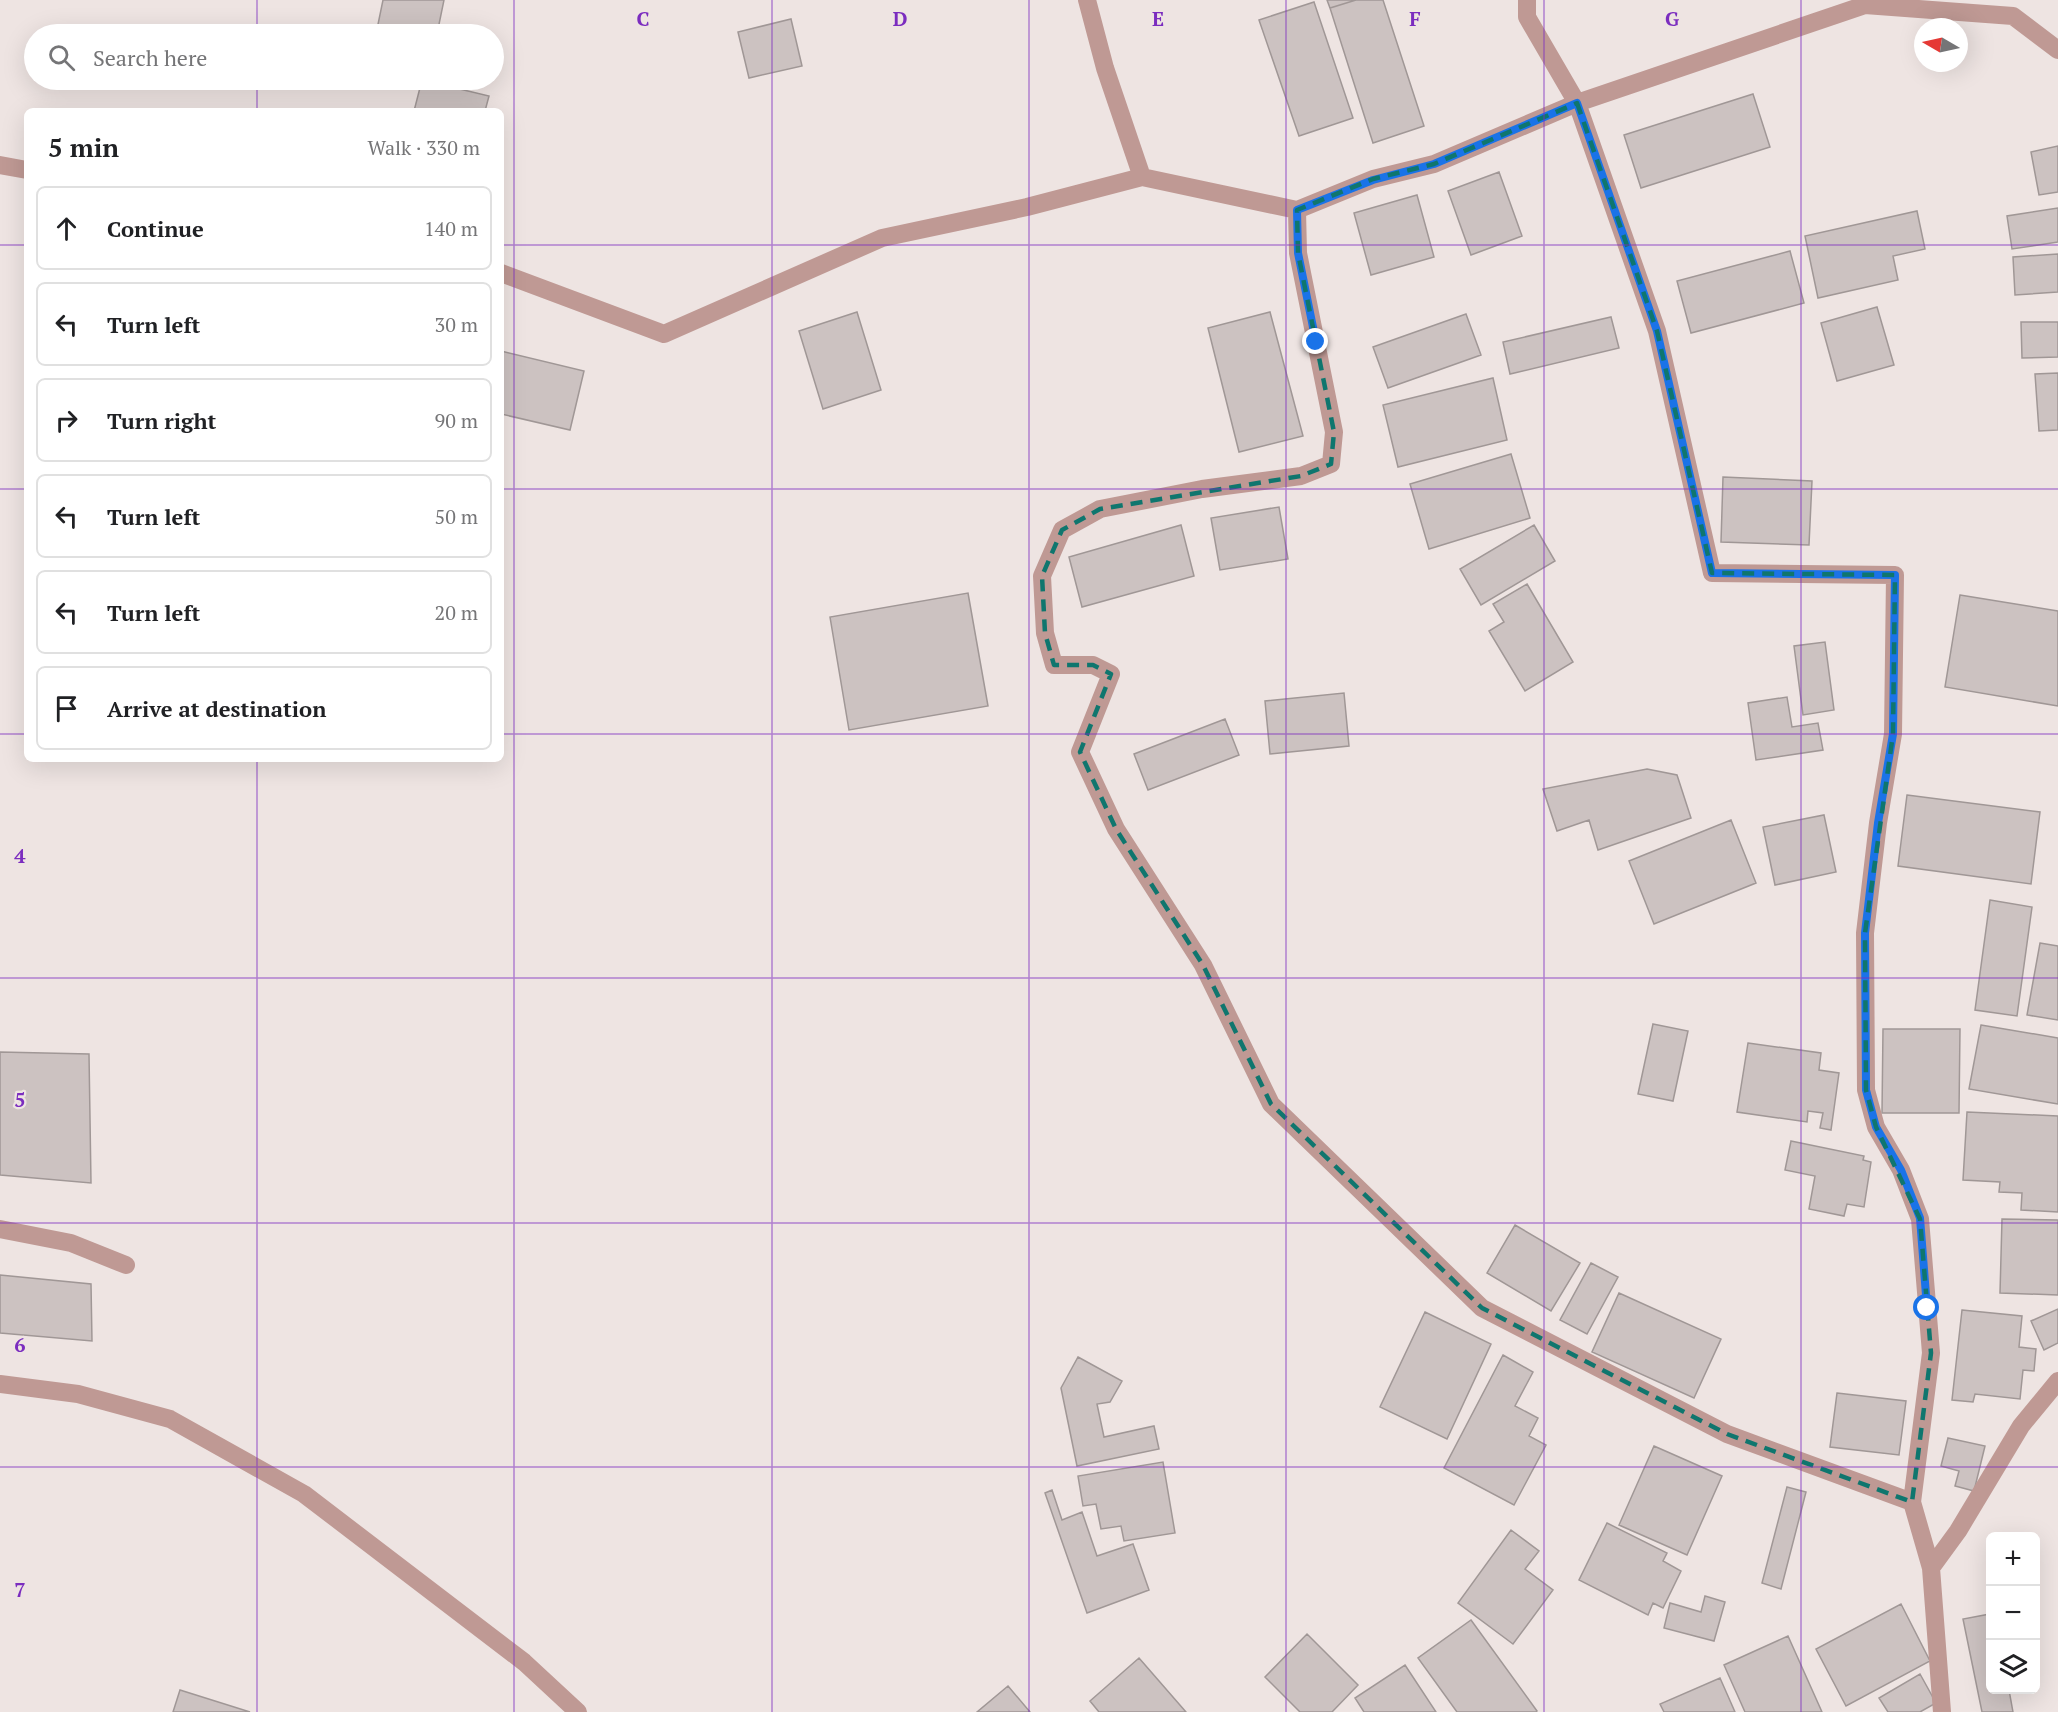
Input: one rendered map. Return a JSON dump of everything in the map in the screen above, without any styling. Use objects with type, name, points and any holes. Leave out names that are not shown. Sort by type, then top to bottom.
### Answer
[{"type":"street","points":[[1087,0],[1105,68],[1142,177]]},
{"type":"street","points":[[1527,0],[1527,17],[1577,103],[1657,331],[1712,573],[1895,575],[1893,734],[1878,823],[1865,933],[1866,1090],[1876,1127],[1901,1170],[1920,1218],[1931,1353],[1912,1502],[1931,1568],[1942,1712]]},
{"type":"street","points":[[504,274],[664,334],[882,238],[1027,207],[1142,177],[1297,210],[1373,180],[1434,164],[1577,103],[1865,5],[2013,16],[2058,50]]},
{"type":"street","points":[[0,165],[24,170]]},
{"type":"street","points":[[1297,210],[1298,253],[1334,432],[1331,464],[1301,476],[1202,489],[1100,509],[1062,530],[1042,576],[1046,633],[1054,665],[1092,665],[1111,674],[1080,752],[1116,829],[1203,965],[1271,1104],[1482,1308],[1727,1434],[1912,1502]]},
{"type":"street","points":[[0,1229],[70,1243],[126,1265]]},
{"type":"street","points":[[1931,1568],[1958,1531],[2021,1426],[2058,1381]]},
{"type":"street","points":[[0,1384],[78,1394],[170,1419],[304,1494],[524,1662],[578,1712]]},
{"type":"highlighted area","points":[[1577,103],[1657,331],[1712,573],[1895,575],[1893,734],[1865,933],[1866,1090],[1876,1127],[1920,1219],[1931,1353],[1912,1502],[1727,1434],[1482,1308],[1271,1104],[1203,965],[1116,829],[1080,752],[1111,674],[1093,665],[1054,665],[1045,633],[1042,576],[1062,530],[1100,509],[1301,476],[1331,464],[1334,432],[1298,253],[1297,210],[1373,179],[1434,164]]},
{"type":"building","points":[[383,0],[444,0],[439,24],[378,24]]},
{"type":"building","points":[[1327,0],[1356,0],[1330,8]]},
{"type":"building","points":[[1356,0],[1383,0],[1424,126],[1373,143],[1330,8]]},
{"type":"building","points":[[1314,2],[1353,118],[1299,136],[1259,20]]},
{"type":"building","points":[[791,19],[802,66],[749,78],[738,32]]},
{"type":"building","points":[[419,90],[464,90],[489,96],[486,108],[415,108]]},
{"type":"building","points":[[1753,94],[1770,147],[1641,188],[1624,135]]},
{"type":"building","points":[[2058,146],[2058,192],[2039,195],[2031,152]]},
{"type":"building","points":[[1499,172],[1522,236],[1471,255],[1448,191]]},
{"type":"building","points":[[1417,195],[1434,257],[1371,275],[1354,213]]},
{"type":"building","points":[[2058,208],[2058,242],[2012,249],[2007,216]]},
{"type":"building","points":[[1917,211],[1925,249],[1893,256],[1898,280],[1818,298],[1805,236]]},
{"type":"building","points":[[1790,251],[1804,303],[1691,333],[1677,281]]},
{"type":"building","points":[[2058,254],[2058,292],[2015,295],[2013,257]]},
{"type":"building","points":[[1877,307],[1894,365],[1837,381],[1821,323]]},
{"type":"building","points":[[857,312],[881,390],[823,409],[799,331]]},
{"type":"building","points":[[1270,312],[1303,436],[1239,452],[1208,328]]},
{"type":"building","points":[[1466,314],[1481,355],[1388,388],[1373,347]]},
{"type":"building","points":[[1611,317],[1619,348],[1510,374],[1503,342]]},
{"type":"building","points":[[2021,322],[2058,322],[2058,357],[2022,358]]},
{"type":"building","points":[[504,352],[584,371],[570,430],[504,415]]},
{"type":"building","points":[[2058,373],[2058,430],[2039,431],[2035,374]]},
{"type":"building","points":[[1493,378],[1507,440],[1398,467],[1383,405]]},
{"type":"building","points":[[1511,454],[1530,518],[1429,549],[1410,484]]},
{"type":"building","points":[[1723,477],[1812,481],[1809,545],[1721,542]]},
{"type":"building","points":[[1279,507],[1288,559],[1220,570],[1211,518]]},
{"type":"building","points":[[1181,525],[1194,576],[1082,607],[1069,557]]},
{"type":"building","points":[[1534,525],[1555,561],[1481,605],[1460,569]]},
{"type":"building","points":[[1527,584],[1573,662],[1525,691],[1489,631],[1504,622],[1493,604]]},
{"type":"building","points":[[968,593],[988,706],[849,730],[830,617]]},
{"type":"building","points":[[1960,595],[2058,611],[2058,706],[1945,687]]},
{"type":"building","points":[[1825,642],[1834,710],[1803,715],[1794,646]]},
{"type":"building","points":[[1344,693],[1349,746],[1270,754],[1265,701]]},
{"type":"building","points":[[1787,697],[1792,727],[1818,723],[1823,750],[1756,760],[1748,703]]},
{"type":"building","points":[[1225,719],[1239,755],[1148,790],[1134,754]]},
{"type":"building","points":[[1647,769],[1677,775],[1691,818],[1598,850],[1589,820],[1557,831],[1543,789]]},
{"type":"building","points":[[1907,795],[2040,812],[2031,884],[1898,866]]},
{"type":"building","points":[[1824,815],[1836,872],[1775,885],[1763,827]]},
{"type":"building","points":[[1731,820],[1756,883],[1654,924],[1629,861]]},
{"type":"building","points":[[1990,900],[2032,907],[2017,1016],[1975,1010]]},
{"type":"building","points":[[2040,943],[2058,946],[2058,1020],[2027,1015]]},
{"type":"building","points":[[1653,1024],[1688,1031],[1673,1101],[1638,1094]]},
{"type":"building","points":[[1981,1025],[2058,1038],[2058,1104],[1969,1089]]},
{"type":"building","points":[[1883,1029],[1960,1029],[1959,1113],[1882,1113]]},
{"type":"building","points":[[1748,1043],[1821,1053],[1819,1070],[1839,1073],[1831,1130],[1820,1128],[1823,1113],[1808,1111],[1807,1122],[1737,1112]]},
{"type":"building","points":[[0,1052],[89,1054],[91,1183],[0,1175]]},
{"type":"building","points":[[1967,1112],[2058,1116],[2058,1212],[2021,1210],[2022,1193],[1999,1192],[2000,1182],[1963,1180]]},
{"type":"building","points":[[1791,1141],[1864,1156],[1863,1160],[1871,1162],[1864,1207],[1847,1204],[1844,1216],[1809,1209],[1815,1176],[1785,1170]]},
{"type":"building","points":[[2002,1219],[2058,1220],[2058,1295],[2000,1293]]},
{"type":"building","points":[[1515,1225],[1580,1263],[1551,1311],[1487,1273]]},
{"type":"building","points":[[1591,1263],[1618,1277],[1587,1334],[1560,1320]]},
{"type":"building","points":[[0,1275],[91,1284],[92,1341],[0,1333]]},
{"type":"building","points":[[1619,1293],[1721,1339],[1694,1398],[1592,1352]]},
{"type":"building","points":[[2058,1309],[2058,1343],[2044,1350],[2031,1321]]},
{"type":"building","points":[[1962,1310],[2022,1316],[2019,1347],[2036,1349],[2034,1371],[2023,1370],[2020,1399],[1975,1394],[1973,1402],[1952,1400]]},
{"type":"building","points":[[1425,1312],[1491,1344],[1447,1439],[1380,1407]]},
{"type":"building","points":[[1503,1355],[1533,1372],[1515,1406],[1538,1418],[1529,1436],[1546,1445],[1514,1505],[1444,1468]]},
{"type":"building","points":[[1078,1357],[1122,1381],[1110,1402],[1097,1404],[1104,1437],[1154,1426],[1159,1449],[1077,1466],[1061,1388]]},
{"type":"building","points":[[1837,1393],[1906,1401],[1899,1455],[1830,1447]]},
{"type":"building","points":[[1948,1438],[1985,1446],[1974,1491],[1955,1486],[1959,1471],[1941,1466]]},
{"type":"building","points":[[1654,1446],[1722,1476],[1687,1555],[1619,1525]]},
{"type":"building","points":[[1163,1462],[1175,1533],[1124,1541],[1121,1526],[1101,1529],[1096,1504],[1083,1506],[1078,1476]]},
{"type":"building","points":[[1787,1487],[1806,1492],[1781,1589],[1762,1583]]},
{"type":"building","points":[[1052,1490],[1062,1520],[1082,1512],[1097,1556],[1133,1544],[1149,1590],[1087,1613],[1045,1493]]},
{"type":"building","points":[[1607,1523],[1667,1553],[1663,1561],[1681,1571],[1663,1608],[1653,1603],[1648,1615],[1579,1580]]},
{"type":"building","points":[[1511,1530],[1539,1551],[1525,1569],[1553,1590],[1513,1644],[1458,1603]]},
{"type":"building","points":[[1705,1596],[1725,1602],[1714,1641],[1664,1628],[1670,1603],[1701,1612]]},
{"type":"building","points":[[1901,1604],[1930,1661],[1846,1706],[1816,1649]]},
{"type":"building","points":[[1986,1615],[1986,1694],[2010,1694],[2013,1712],[1982,1712],[1963,1619]]},
{"type":"building","points":[[1471,1620],[1536,1712],[1457,1712],[1418,1658]]},
{"type":"building","points":[[1307,1634],[1358,1685],[1332,1712],[1300,1712],[1265,1677]]},
{"type":"building","points":[[1788,1636],[1822,1712],[1745,1712],[1724,1665]]},
{"type":"building","points":[[1139,1658],[1186,1712],[1099,1712],[1090,1701]]},
{"type":"building","points":[[1405,1665],[1436,1712],[1364,1712],[1355,1698]]},
{"type":"building","points":[[1920,1674],[1936,1703],[1920,1712],[1888,1712],[1879,1698]]},
{"type":"building","points":[[1720,1678],[1735,1712],[1664,1712],[1660,1704]]},
{"type":"building","points":[[1008,1686],[1030,1712],[977,1712]]},
{"type":"building","points":[[180,1690],[250,1712],[173,1712]]},
{"type":"route","points":[[1316,342],[1298,253],[1297,210],[1373,180],[1434,164],[1577,103],[1657,331],[1712,573],[1895,575],[1893,734],[1878,823],[1865,933],[1866,1090],[1876,1127],[1901,1170],[1920,1218],[1927,1308]]}]
